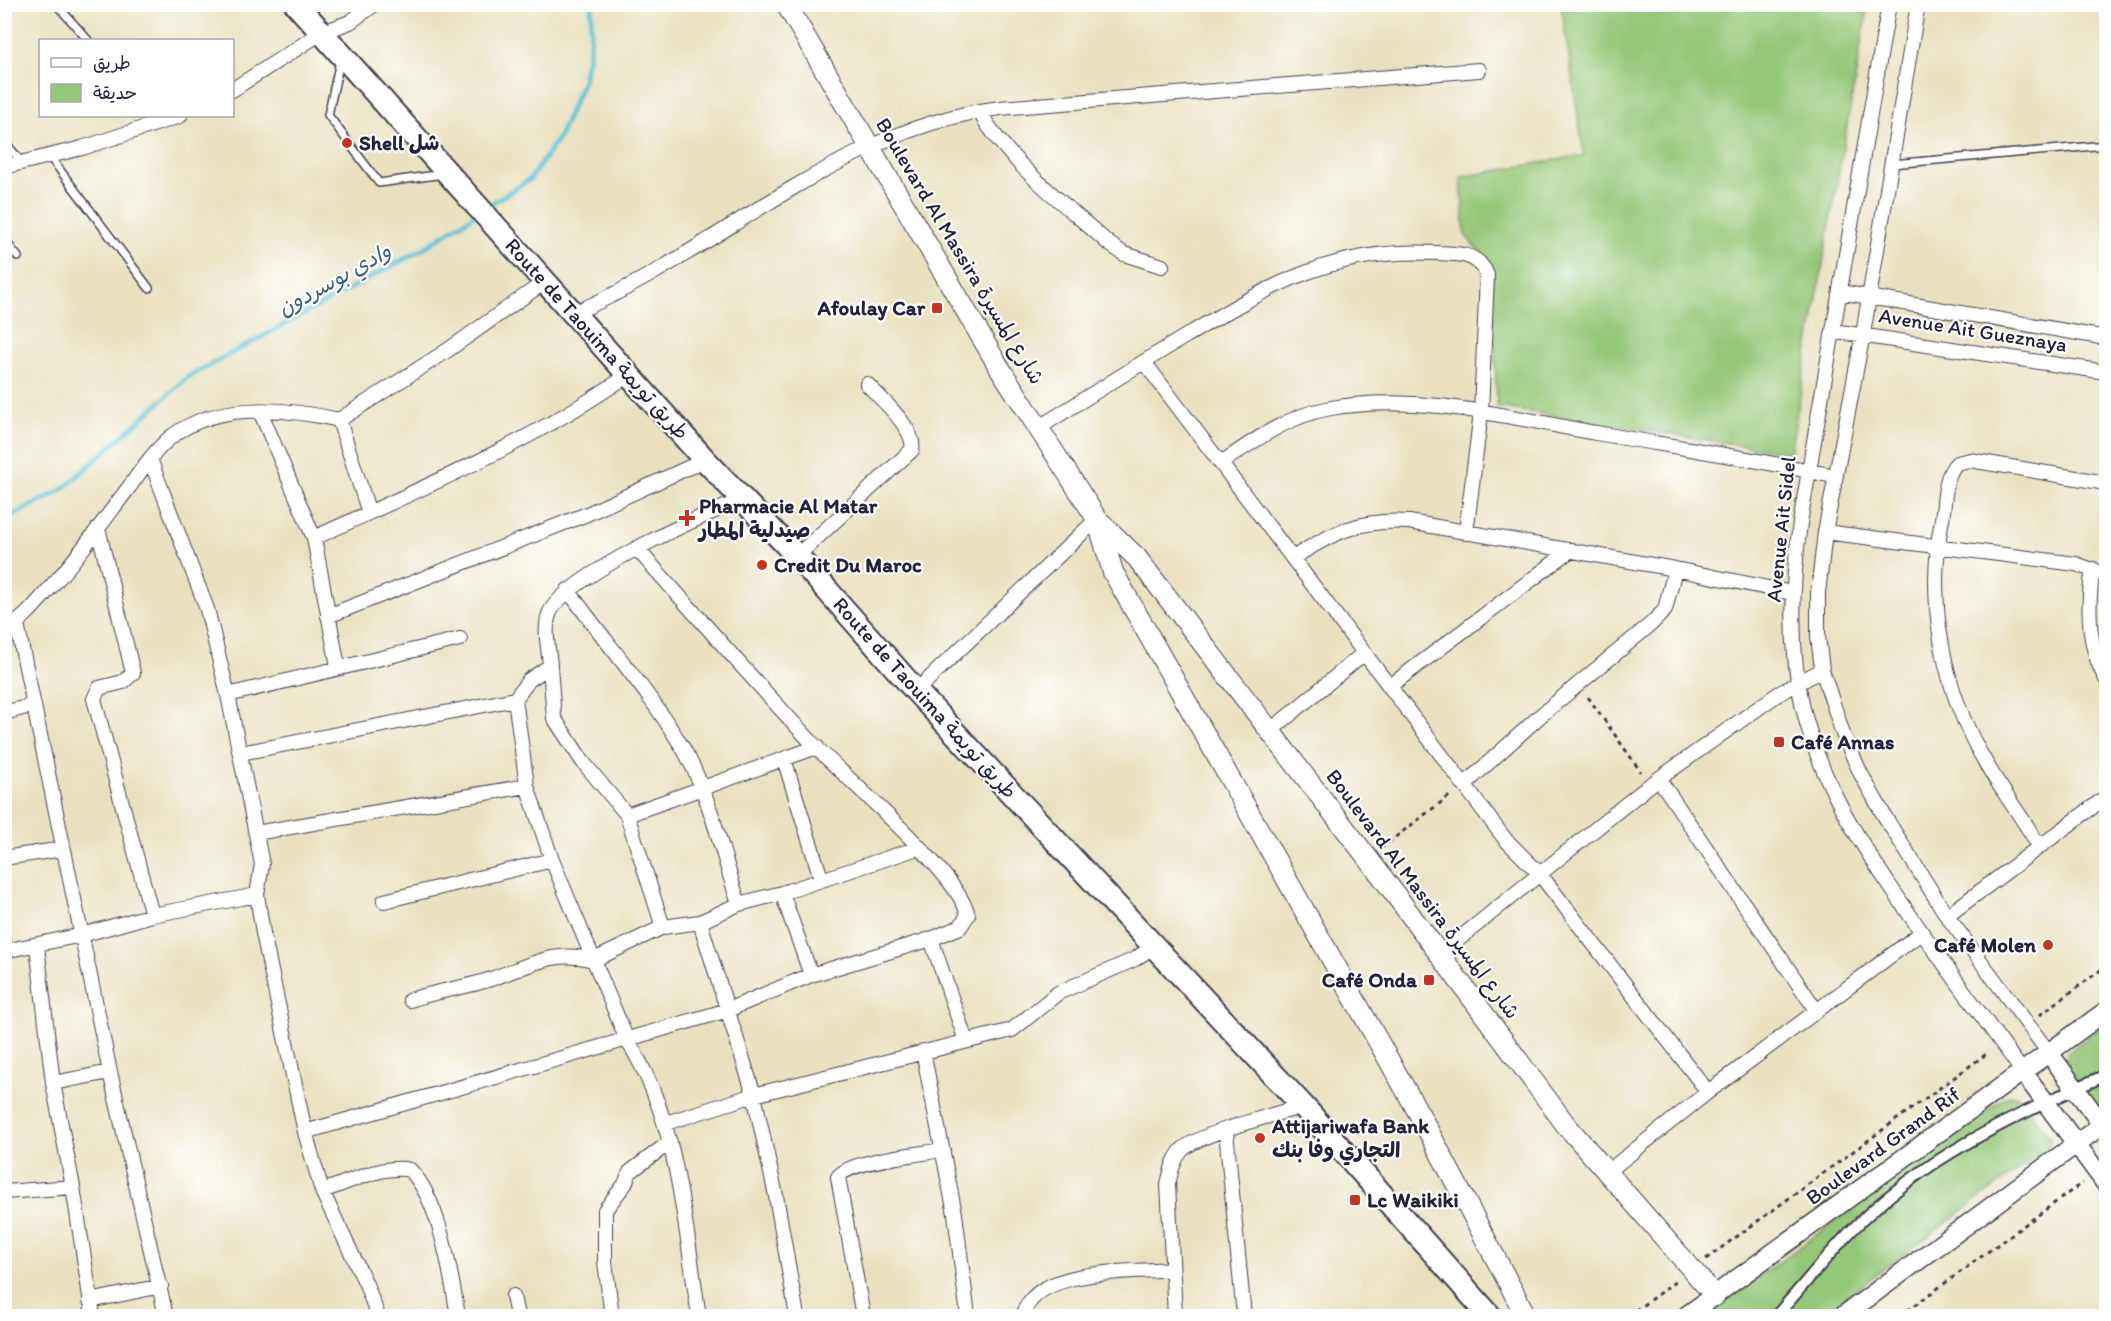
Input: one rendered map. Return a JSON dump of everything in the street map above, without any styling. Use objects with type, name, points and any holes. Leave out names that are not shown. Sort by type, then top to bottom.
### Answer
[{"type":"main road","name":"Route de Taouima طريق تويمة","points":[[296,4],[705,460],[797,556],[916,690],[1303,1106],[1489,1314]]},
{"type":"main road","name":"Boulevard Al Massira شارع المسيرة","points":[[786,4],[999,368],[1096,519],[1137,558],[1368,859],[1566,1125],[1715,1296]]},
{"type":"main road","name":"Boulevard Al Massira شارع المسيرة","points":[[1096,519],[1113,572],[1421,1118],[1526,1317]]},
{"type":"street","points":[[234,89],[321,33],[350,22],[375,4]]},
{"type":"street","name":"Avenue Ait Sidel","points":[[1889,4],[1807,470],[1792,592],[1798,681],[1809,731],[1833,793],[1859,841],[1921,933],[2023,1072]]},
{"type":"street","name":"Avenue Ait Sidel","points":[[1918,4],[1863,334],[1825,532],[1818,592],[1818,636],[1822,670],[1843,734],[1861,774],[1947,916],[2049,1053]]},
{"type":"street","points":[[574,313],[650,273],[871,146],[927,123],[979,111],[1479,70]]},
{"type":"street","points":[[979,111],[988,127],[1013,157],[1108,243],[1124,254],[1161,266]]},
{"type":"street","points":[[4,167],[50,157],[149,120],[172,117]]},
{"type":"street","points":[[1038,428],[1281,281],[1321,266],[1388,252],[1466,254],[1479,261],[1487,275],[1481,412],[1466,533]]},
{"type":"street","points":[[166,1317],[161,1286],[110,1072],[33,705],[11,627],[68,567],[150,459],[170,438],[193,423],[218,416],[260,411],[302,412],[339,420],[448,351],[546,281]]},
{"type":"street","name":"Avenue Ait Gueznaya","points":[[1840,292],[2106,338]]},
{"type":"street","name":"Avenue Ait Gueznaya","points":[[1833,331],[2106,372]]},
{"type":"street","points":[[1144,362],[1505,839],[1539,873],[1708,1092]]},
{"type":"street","points":[[314,538],[584,406],[628,375]]},
{"type":"street","points":[[797,556],[912,450],[913,444],[909,431],[867,384]]},
{"type":"street","points":[[1221,463],[1281,426],[1323,410],[1372,403],[1410,403],[1481,412],[1834,476]]},
{"type":"street","points":[[260,411],[314,538],[338,667]]},
{"type":"street","points":[[339,420],[369,513]]},
{"type":"street","points":[[150,459],[207,609],[228,694],[262,864],[257,895],[306,1132],[322,1191],[366,1284],[378,1317]]},
{"type":"street","points":[[328,616],[587,514],[705,460]]},
{"type":"street","points":[[2039,846],[1972,738],[1950,679],[1937,622],[1935,583],[1937,546],[1950,474],[1957,463],[1970,460],[2106,483]]},
{"type":"street","points":[[663,927],[627,815],[583,762],[554,718],[547,624],[551,610],[568,590],[637,549],[716,509],[743,500]]},
{"type":"street","points":[[916,690],[1096,519]]},
{"type":"street","points":[[1293,558],[1335,533],[1354,525],[1382,520],[1409,522],[1570,550],[1792,592]]},
{"type":"street","points":[[98,528],[133,673],[123,681],[99,688],[94,699],[152,915]]},
{"type":"street","points":[[1825,532],[2076,564],[2106,575]]},
{"type":"street","points":[[306,1132],[725,1011],[811,975],[931,939],[960,927],[968,915],[953,885],[817,747],[637,549]]},
{"type":"street","points":[[1390,686],[1570,550]]},
{"type":"street","points":[[1464,785],[1540,716],[1580,686],[1665,610],[1676,569]]},
{"type":"street","points":[[2093,569],[2088,598],[2089,620],[2093,644],[2106,679]]},
{"type":"street","points":[[568,590],[619,654],[682,746],[701,788],[739,904]]},
{"type":"street","points":[[228,694],[460,639]]},
{"type":"street","points":[[1269,732],[1364,653]]},
{"type":"street","points":[[550,666],[528,680],[515,699],[527,786],[552,860],[627,1040],[638,1058],[666,1123],[699,1317]]},
{"type":"street","points":[[1439,955],[1655,782],[1798,681],[1822,670]]},
{"type":"street","points":[[241,753],[515,699]]},
{"type":"street","points":[[4,713],[33,705]]},
{"type":"street","points":[[627,815],[817,747]]},
{"type":"street","points":[[784,759],[821,878]]},
{"type":"street","points":[[1655,782],[1816,1010]]},
{"type":"street","points":[[256,833],[527,786]]},
{"type":"street","points":[[1947,916],[2106,797]]},
{"type":"street","points":[[410,1000],[491,980],[529,962],[576,955],[594,960],[663,927],[700,922],[739,904],[782,893],[821,878],[918,848]]},
{"type":"street","points":[[4,858],[63,849]]},
{"type":"street","points":[[384,901],[552,860]]},
{"type":"street","points":[[782,893],[811,975]]},
{"type":"street","points":[[4,951],[37,946],[152,915],[257,895]]},
{"type":"street","points":[[700,922],[725,1011],[754,1095],[776,1196],[797,1317]]},
{"type":"street","points":[[1606,1173],[1708,1092],[1921,933]]},
{"type":"street","points":[[931,939],[966,1041]]},
{"type":"street","points":[[37,946],[53,1083],[73,1186],[93,1317]]},
{"type":"street","points":[[666,1123],[754,1095],[1012,1030],[1058,993],[1135,959],[1153,947]]},
{"type":"street","name":"Boulevard Grand Rif","points":[[1686,1317],[2106,1011]]},
{"type":"street","points":[[923,1051],[956,1214],[968,1317]]},
{"type":"street","points":[[1844,1317],[2076,1144],[2105,1126],[2049,1053]]},
{"type":"street","points":[[53,1083],[110,1072]]},
{"type":"street","points":[[2023,1072],[2102,1178]]},
{"type":"street","points":[[1776,1317],[1852,1230],[1896,1192],[1942,1158],[1994,1126],[2106,1075]]},
{"type":"street","points":[[1175,1317],[1168,1184],[1172,1167],[1180,1152],[1190,1143],[1303,1106]]},
{"type":"street","points":[[1226,1131],[1244,1317]]},
{"type":"street","points":[[612,1317],[605,1262],[605,1210],[625,1184],[630,1172],[670,1143]]},
{"type":"street","points":[[862,1317],[838,1177],[842,1172],[859,1165],[944,1150]]},
{"type":"street","points":[[322,1191],[387,1170],[400,1168],[410,1170],[423,1188],[444,1246],[458,1317]]},
{"type":"street","points":[[4,1192],[73,1186]]},
{"type":"street","points":[[1023,1317],[1036,1293],[1055,1282],[1171,1269]]},
{"type":"street","points":[[90,1301],[161,1286]]},
{"type":"street","points":[[513,1296],[517,1317]]},
{"type":"lane","points":[[56,4],[87,39]]},
{"type":"lane","points":[[342,54],[328,115],[380,183],[455,179]]},
{"type":"lane","points":[[4,141],[22,164]]},
{"type":"lane","points":[[1892,164],[2106,145]]},
{"type":"lane","points":[[50,157],[149,288]]},
{"type":"lane","points":[[4,239],[18,257]]},
{"type":"path","points":[[1580,686],[1655,782]]},
{"type":"path","points":[[1368,859],[1464,785]]},
{"type":"path","points":[[2028,1024],[2106,966]]},
{"type":"path","points":[[1628,1317],[2001,1043]]},
{"type":"path","points":[[1900,1317],[2102,1178]]},
{"type":"green space","points":[[1561,5],[1868,5],[1790,453],[1497,407],[1491,265],[1465,235],[1461,177],[1584,155]]},
{"type":"green space","points":[[2106,1023],[2106,1106],[2097,1105],[2065,1064],[2067,1053]]},
{"type":"green space","points":[[2007,1096],[2020,1097],[2050,1138],[2050,1144],[2045,1150],[1820,1316],[1705,1316]]},
{"type":"waterway","name":"وادي بوسردون","points":[[486,207],[530,179],[558,139],[583,81],[590,47],[592,4]]},
{"type":"waterway","name":"وادي بوسردون","points":[[4,520],[62,490],[188,377],[421,250],[476,214]]},
{"type":"place","name":"Shell شل","points":[[347,143]]},
{"type":"place","name":"Afoulay Car","points":[[937,308]]},
{"type":"place","name":"Pharmacie Al Matar صيدلية المطار","points":[[687,518]]},
{"type":"place","name":"Credit Du Maroc","points":[[762,565]]},
{"type":"place","name":"Café Annas","points":[[1779,742]]},
{"type":"place","name":"Café Molen","points":[[2048,945]]},
{"type":"place","name":"Café Onda","points":[[1429,980]]},
{"type":"place","name":"Attijariwafa Bank التجاري وفا بنك","points":[[1260,1138]]},
{"type":"place","name":"Lc Waikiki","points":[[1355,1200]]}]
